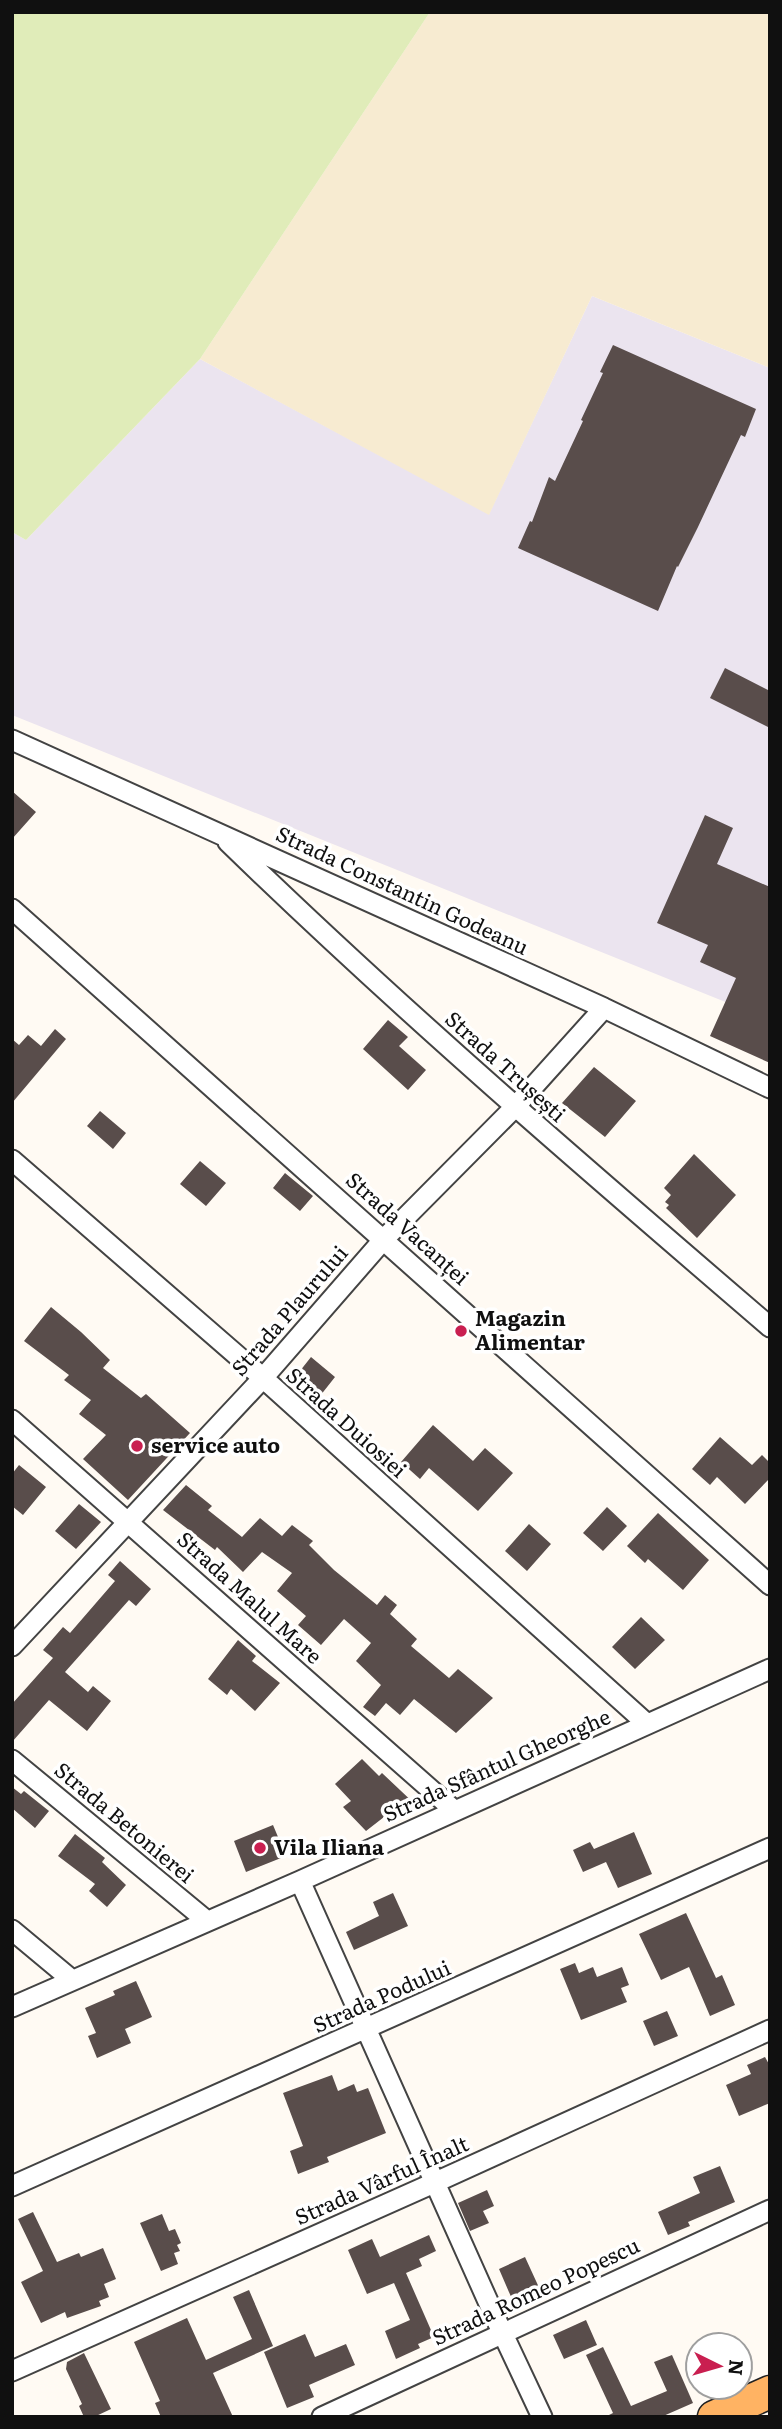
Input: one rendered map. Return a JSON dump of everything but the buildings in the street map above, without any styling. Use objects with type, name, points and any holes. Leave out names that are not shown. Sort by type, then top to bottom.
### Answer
[{"type":"main road","points":[[714,2417],[770,2392]]},
{"type":"street","name":"Strada Constantin Godeanu","points":[[12,740],[604,1008],[770,1088]]},
{"type":"street","name":"Strada Trușești","points":[[218,832],[296,908],[515,1107],[770,1327]]},
{"type":"street","name":"Strada Vacanței","points":[[12,909],[770,1585]]},
{"type":"street","name":"Strada Plaurului","points":[[12,1646],[263,1378],[384,1240],[515,1107],[604,1008]]},
{"type":"street","name":"Strada Duiosiei","points":[[12,1160],[263,1378],[646,1723]]},
{"type":"street","name":"Strada Malul Mare","points":[[12,1420],[454,1811]]},
{"type":"street","name":"Strada Sfântul Gheorghe","points":[[12,2007],[300,1881],[770,1669]]},
{"type":"street","name":"Strada Betonierei","points":[[12,1760],[207,1921]]},
{"type":"street","name":"Strada Podului","points":[[12,2186],[770,1848]]},
{"type":"street","points":[[300,1881],[542,2417]]},
{"type":"street","points":[[12,1930],[72,1980]]},
{"type":"street","name":"Strada Vârful Înalt","points":[[12,2371],[770,2030]]},
{"type":"street","name":"Strada Romeo Popescu","points":[[322,2417],[770,2210]]},
{"type":"shaded area","points":[[430,12],[770,12],[770,368],[592,296],[489,515],[200,359]]},
{"type":"shaded area","points":[[592,296],[770,368],[770,1020],[12,715],[12,532],[26,540],[200,359],[489,514]]},
{"type":"green space","points":[[12,12],[430,12],[200,359],[26,540],[12,532]]},
{"type":"place","name":"Magazin Alimentar","points":[[461,1331]]},
{"type":"place","name":"service auto","points":[[137,1446]]},
{"type":"place","name":"Vila Iliana","points":[[260,1848]]}]
